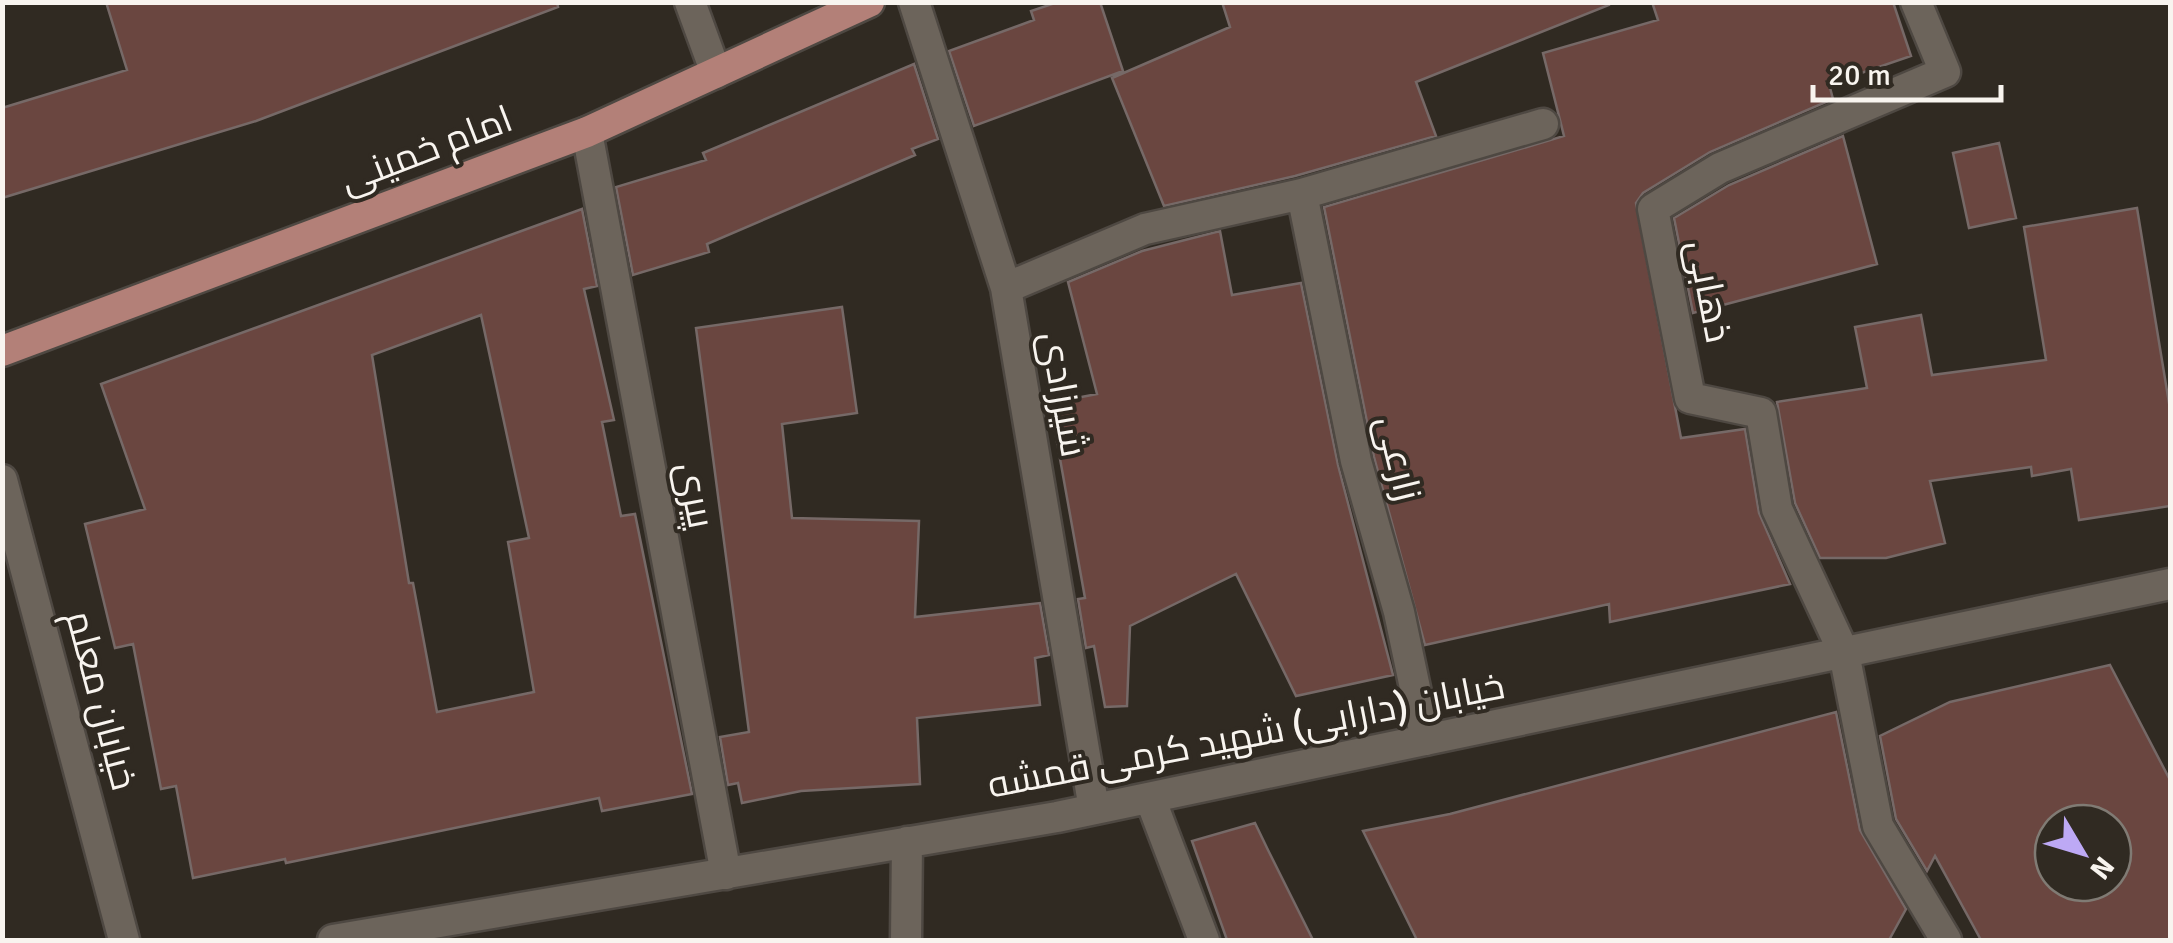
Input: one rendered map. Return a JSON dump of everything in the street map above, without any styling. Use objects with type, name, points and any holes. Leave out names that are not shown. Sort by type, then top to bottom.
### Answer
[{"type":"main road","name":"امام خمینی","points":[[2,350],[587,132],[869,2]]},
{"type":"street","points":[[690,2],[716,72]]},
{"type":"street","name":"شیرزادی","points":[[914,2],[1006,288],[1094,809]]},
{"type":"street","name":"ذهابی","points":[[1844,652],[1777,509],[1761,413],[1690,398],[1652,209],[1720,168],[1944,72],[1916,2]]},
{"type":"street","points":[[1006,288],[1145,228],[1302,194],[1543,124]]},
{"type":"street","name":"پیری","points":[[587,132],[726,874]]},
{"type":"street","name":"زارعی","points":[[1302,194],[1356,461],[1399,612],[1426,740]]},
{"type":"street","name":"خیابان معلم","points":[[2,480],[124,940]]},
{"type":"street","name":"خیابان (دارابی) شهید کرمی قمشه","points":[[334,940],[1094,809],[2170,584]]},
{"type":"street","points":[[1844,652],[1878,826],[1946,940]]},
{"type":"street","points":[[1150,798],[1204,940]]},
{"type":"street","points":[[906,940],[907,842]]},
{"type":"building","points":[[106,2],[557,2],[558,7],[256,121],[2,198],[2,108],[127,70]]},
{"type":"building","points":[[1058,2],[1100,2],[1123,71],[974,126],[949,51],[1034,20],[1031,11]]},
{"type":"building","points":[[1222,2],[1609,5],[1416,82],[1436,136],[1295,176],[1164,206],[1112,78],[1230,27]]},
{"type":"building","points":[[1652,2],[1893,2],[1911,56],[1829,84],[1833,99],[1710,152],[1643,193],[1636,203],[1681,438],[1745,429],[1759,513],[1790,584],[1610,622],[1609,604],[1425,645],[1374,457],[1324,207],[1564,136],[1543,53],[1658,20]]},
{"type":"building","points":[[914,64],[938,139],[912,149],[915,155],[707,244],[709,252],[633,275],[616,187],[706,160],[703,153]]},
{"type":"building","points":[[1843,136],[1877,264],[1693,313],[1674,218],[1729,185]]},
{"type":"building","points":[[1999,143],[2016,218],[1969,228],[1953,153]]},
{"type":"building","points":[[2137,208],[2170,409],[2170,506],[2079,520],[2071,469],[2032,476],[2031,467],[1930,481],[1945,543],[1886,558],[1820,558],[1795,503],[1777,402],[1867,388],[1855,327],[1921,315],[1932,375],[2046,360],[2024,227]]},
{"type":"building","points":[[582,209],[597,286],[584,289],[614,420],[602,422],[621,516],[635,514],[692,794],[602,811],[599,798],[286,863],[285,859],[193,878],[176,786],[161,789],[133,644],[115,648],[85,524],[145,509],[101,384]],"holes":[[[481,315],[529,538],[508,542],[534,692],[437,712],[413,583],[409,583],[372,355]]]},
{"type":"building","points":[[1220,231],[1232,295],[1301,283],[1338,465],[1393,675],[1296,696],[1236,574],[1130,626],[1127,706],[1105,707],[1094,646],[1086,648],[1078,599],[1085,598],[1050,403],[1097,394],[1068,282],[1142,251]]},
{"type":"building","points":[[842,307],[857,413],[782,424],[792,518],[919,521],[915,617],[1040,603],[1049,655],[1035,658],[1040,705],[917,718],[920,784],[801,791],[742,803],[738,783],[728,785],[720,737],[749,732],[696,328]]},
{"type":"building","points":[[2110,665],[2170,780],[2170,940],[1981,940],[1935,856],[1927,871],[1896,819],[1880,736],[1950,702]]},
{"type":"building","points":[[1836,712],[1860,830],[1906,909],[1889,940],[1417,940],[1363,831],[1450,814]]},
{"type":"building","points":[[1255,823],[1313,940],[1227,940],[1192,841]]}]
